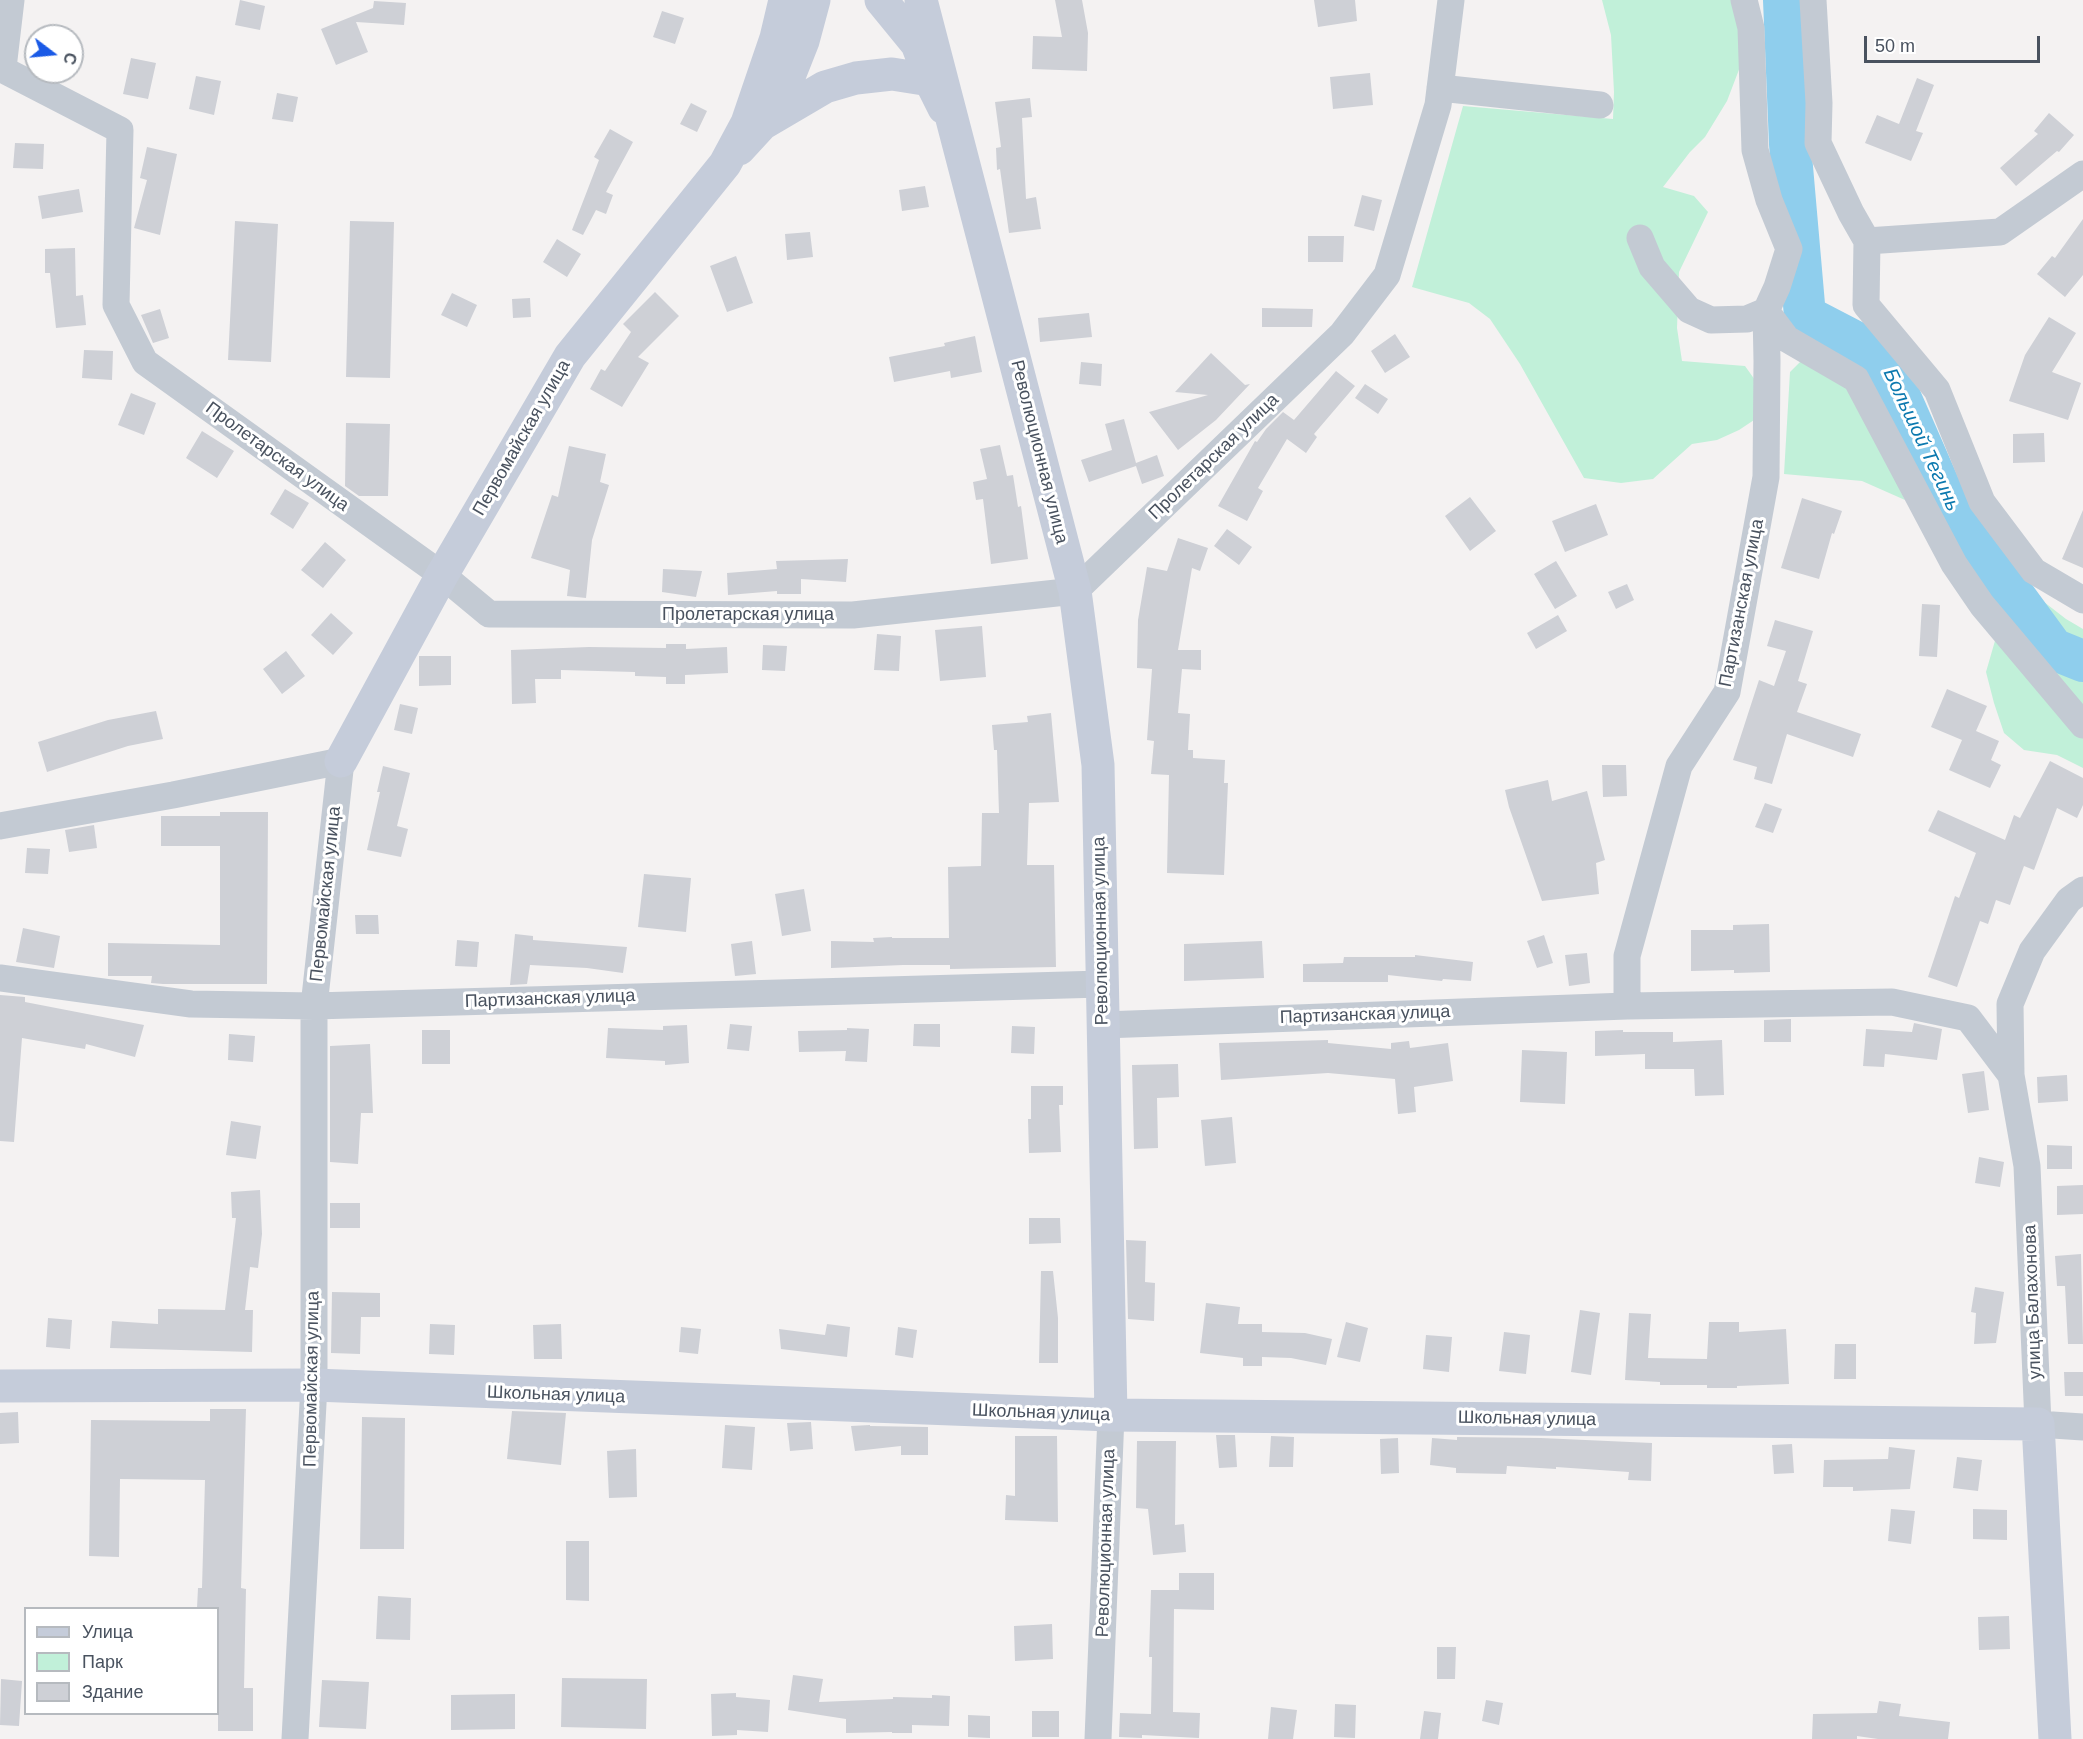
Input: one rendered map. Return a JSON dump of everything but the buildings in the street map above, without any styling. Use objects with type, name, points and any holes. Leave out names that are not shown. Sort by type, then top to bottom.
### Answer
[{"type":"street","name":"Пролетарская улица","points":[[11,0],[1,68],[120,130],[116,305],[145,362],[442,575],[489,614],[853,615],[1076,591],[1342,334],[1387,275],[1438,105],[1451,0]]},
{"type":"street","points":[[881,0],[917,44],[930,80],[959,140]]},
{"type":"street","points":[[921,0],[959,140]]},
{"type":"street","points":[[1640,238],[1652,267],[1689,310],[1711,320],[1747,319],[1766,311],[1777,287],[1789,249],[1768,200],[1755,150],[1751,28],[1744,0]]},
{"type":"street","points":[[1813,0],[1820,103],[1818,143],[1867,241],[1866,305],[1937,390],[1982,502],[2034,571],[2083,600]]},
{"type":"street","name":"Первомайская улица","points":[[295,1739],[314,1385],[314,1006],[341,761],[442,575],[570,356],[725,164],[754,124],[776,38],[792,1]]},
{"type":"street","points":[[754,124],[825,87],[856,78],[892,74],[930,80]]},
{"type":"street","points":[[1440,88],[1600,105]]},
{"type":"street","name":"Революционная улица","points":[[959,140],[1076,591],[1098,765],[1111,1415],[1098,1739]]},
{"type":"street","points":[[1867,241],[2000,232],[2083,174]]},
{"type":"street","points":[[1766,311],[1787,339],[1856,378],[1954,564],[1982,605],[2083,725]]},
{"type":"street","name":"Партизанская улица","points":[[1627,1006],[1627,956],[1679,766],[1727,692],[1766,477],[1766,311]]},
{"type":"street","points":[[0,826],[173,795],[341,761]]},
{"type":"street","name":"улица Балахонова","points":[[2055,1739],[2027,1166],[2011,1075],[2010,1004],[2031,951],[2069,900],[2083,890]]},
{"type":"street","name":"Партизанская улица","points":[[0,978],[190,1004],[314,1006],[1102,984]]},
{"type":"street","name":"Партизанская улица","points":[[1103,1025],[1627,1006],[1892,1002],[1968,1018],[2011,1075]]},
{"type":"street","name":"Школьная улица","points":[[0,1386],[314,1385],[1111,1415],[2083,1426]]},
{"type":"green space","points":[[1602,0],[1738,0],[1740,67],[1727,101],[1705,137],[1690,152],[1663,187],[1694,196],[1708,212],[1679,272],[1677,328],[1682,361],[1745,366],[1755,380],[1754,420],[1717,440],[1692,444],[1653,479],[1621,483],[1584,478],[1520,364],[1490,319],[1469,303],[1412,287],[1463,106],[1613,119],[1611,35]]},
{"type":"green space","points":[[1801,361],[1853,392],[1905,500],[1862,481],[1784,474],[1790,372]]},
{"type":"green space","points":[[2026,588],[2066,619],[2083,629],[2083,768],[2057,755],[2024,750],[2004,733],[1994,703],[1986,672],[2005,606]]},
{"type":"waterway","name":"Большой Тегинь","points":[[1784,0],[1790,144],[1805,316],[1882,356],[1947,504],[2053,649],[2083,661]]}]
